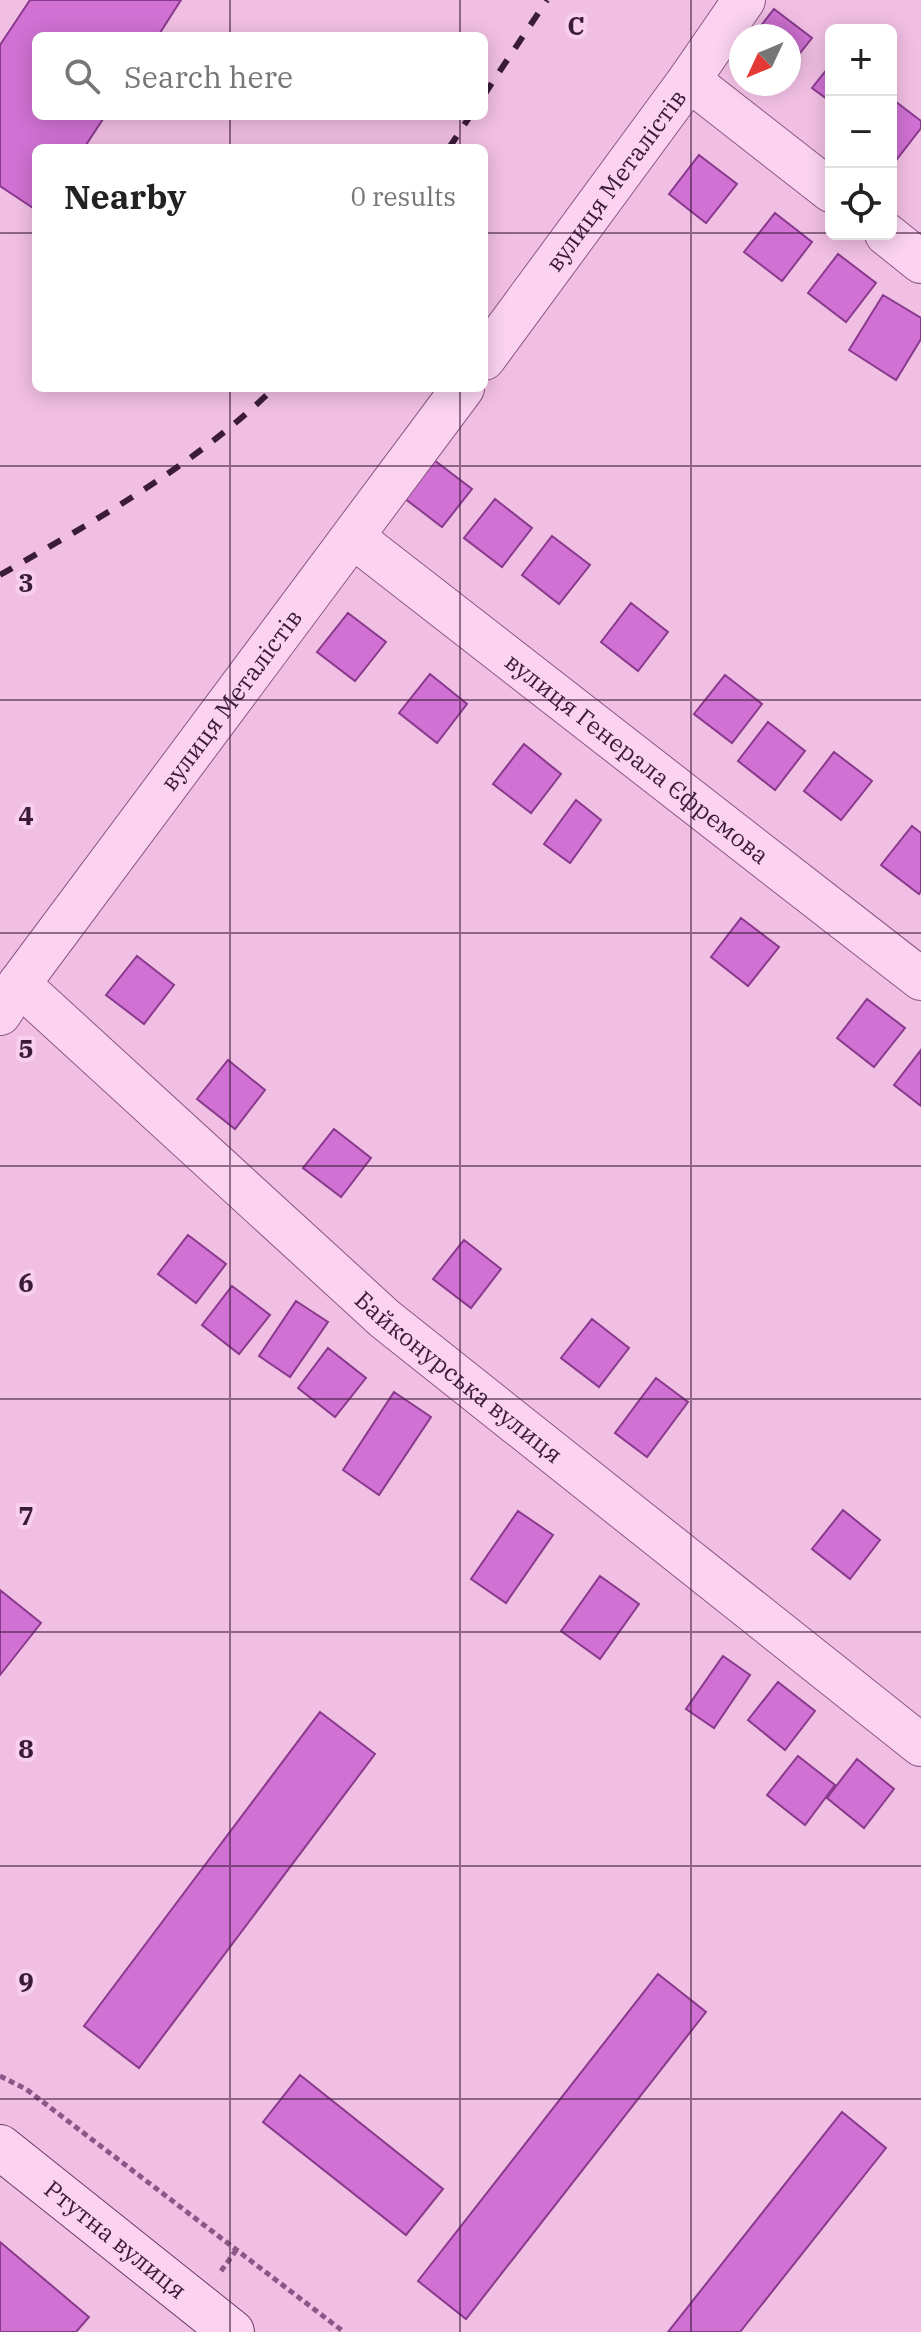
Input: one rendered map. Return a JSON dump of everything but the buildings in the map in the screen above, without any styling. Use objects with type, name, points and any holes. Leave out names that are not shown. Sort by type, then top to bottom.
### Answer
[{"type":"main road","name":"Ртутна вулиця","points":[[0,2147],[232,2332]]},
{"type":"street","name":"вулиця Металістів","points":[[488,354],[744,0]]},
{"type":"street","points":[[689,80],[825,186]]},
{"type":"street","points":[[894,240],[921,262]]},
{"type":"street","name":"вулиця Металістів","points":[[10,999],[460,392]]},
{"type":"street","name":"вулиця Генерала Єфремова","points":[[353,537],[921,979]]},
{"type":"street","name":"Байконурська вулиця","points":[[10,999],[385,1319],[921,1745]]},
{"type":"path","points":[[0,2076],[26,2089],[344,2332]]},
{"type":"railway","points":[[488,89],[547,0]]},
{"type":"railway","points":[[452,144],[467,120]]},
{"type":"railway","points":[[0,575],[108,512],[177,467],[270,392]]}]
